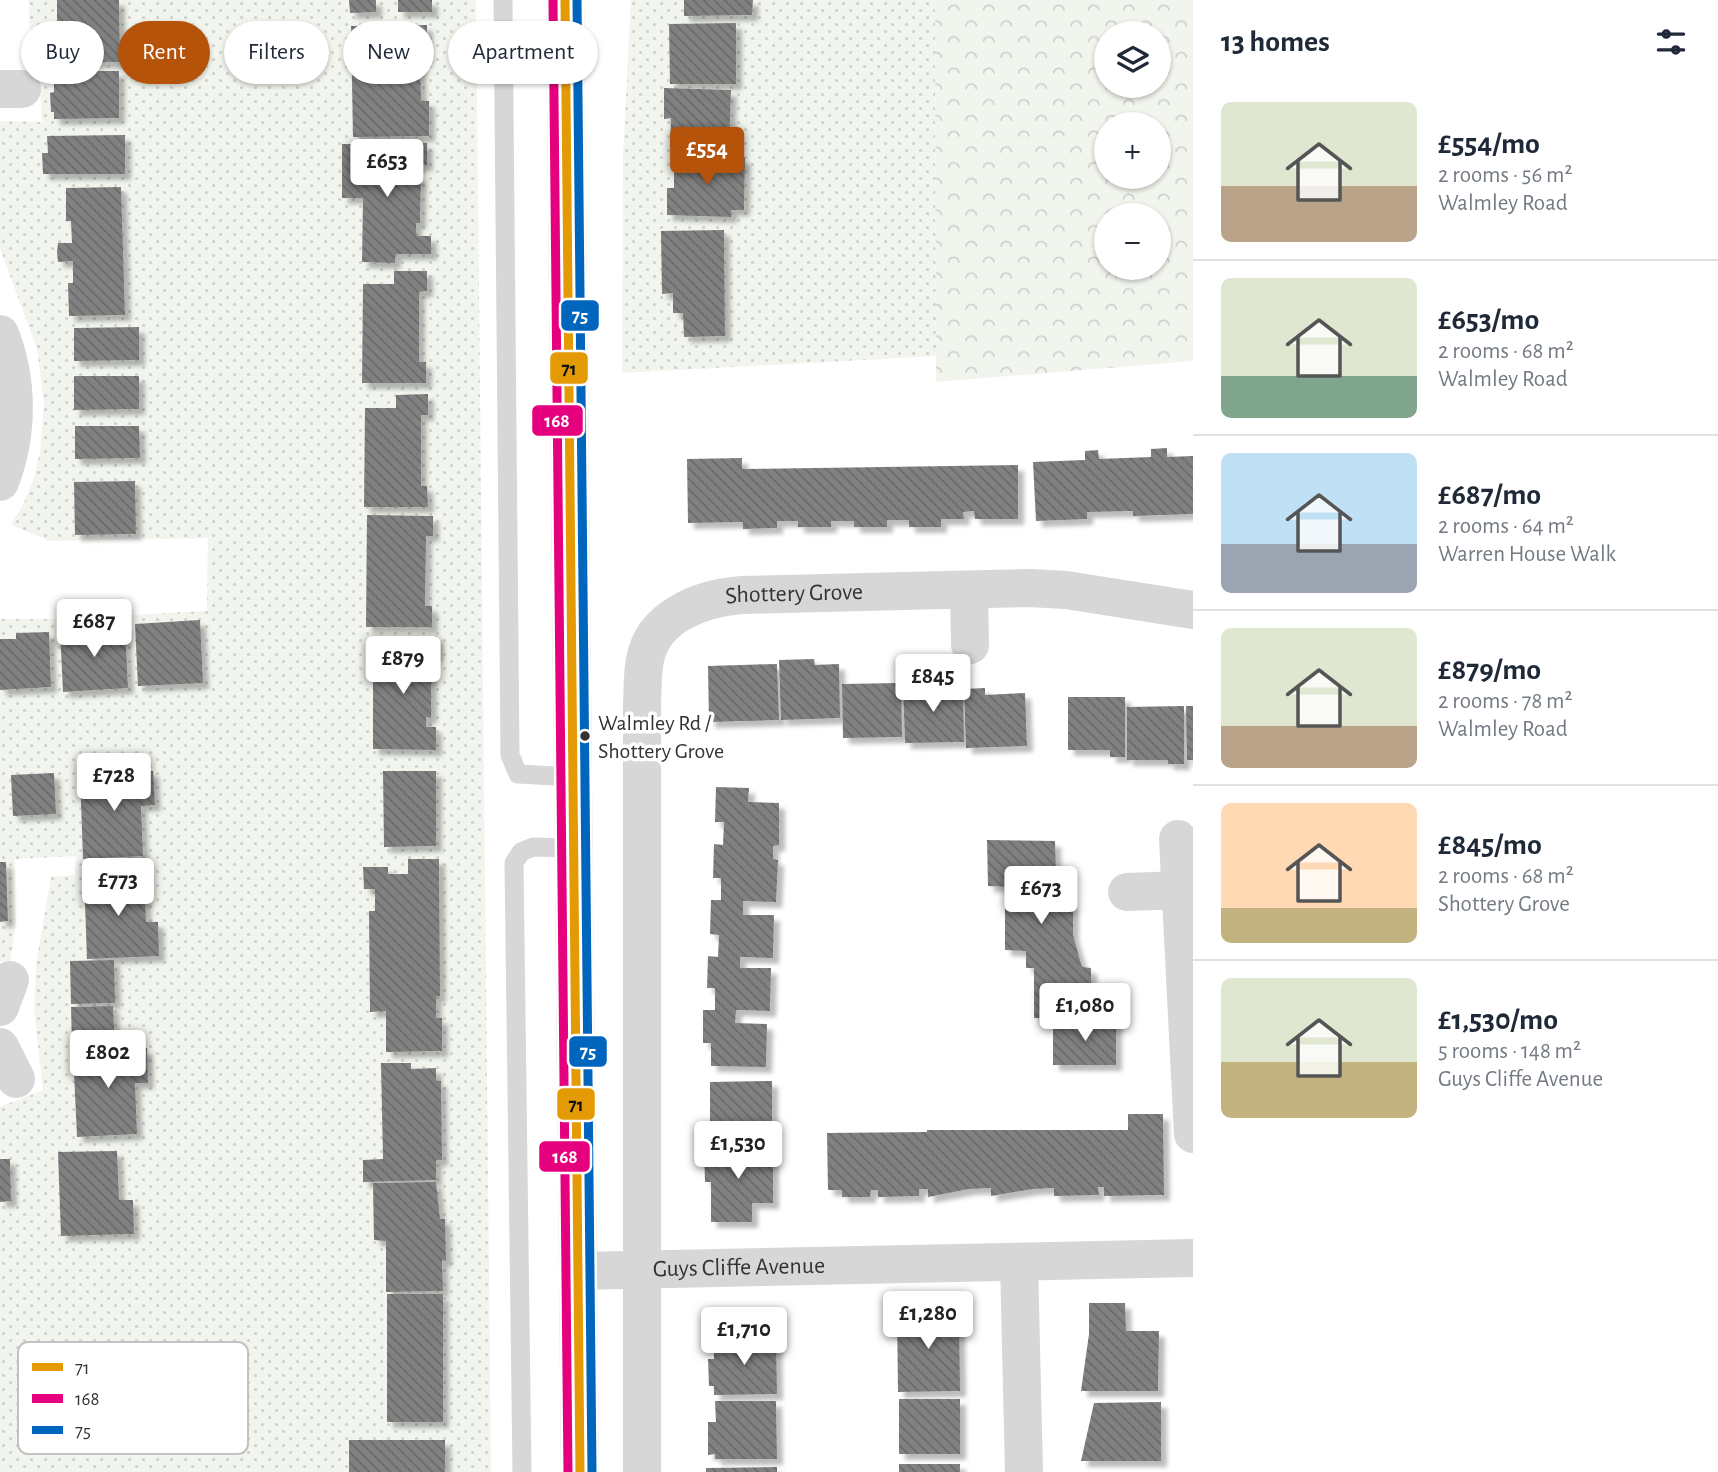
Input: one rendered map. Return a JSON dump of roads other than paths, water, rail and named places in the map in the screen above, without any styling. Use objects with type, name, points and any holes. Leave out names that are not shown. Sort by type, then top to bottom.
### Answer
[{"type":"main road","points":[[565,0],[580,1472]]},
{"type":"street","points":[[0,334],[14,392],[13,436],[0,482]]},
{"type":"street","name":"Shottery Grove","points":[[641,1271],[641,728],[645,657],[656,635],[673,617],[709,600],[742,595],[1029,588],[1066,590],[1193,610]]},
{"type":"street","points":[[969,590],[970,645]]},
{"type":"street","points":[[1178,839],[1193,1134]]},
{"type":"street","points":[[1127,892],[1181,890]]},
{"type":"street","name":"Guys Cliffe Avenue","points":[[578,1270],[641,1271],[1193,1258]]},
{"type":"street","points":[[1019,1262],[1024,1472]]},
{"type":"street","points":[[641,1271],[642,1472]]},
{"type":"lane","points":[[503,0],[510,755],[518,774],[573,777]]},
{"type":"lane","points":[[522,1472],[514,863],[521,852],[533,847],[574,848]]},
{"type":"place","name":"Walmley Rd / Shottery Grove","points":[[585,736]]}]
